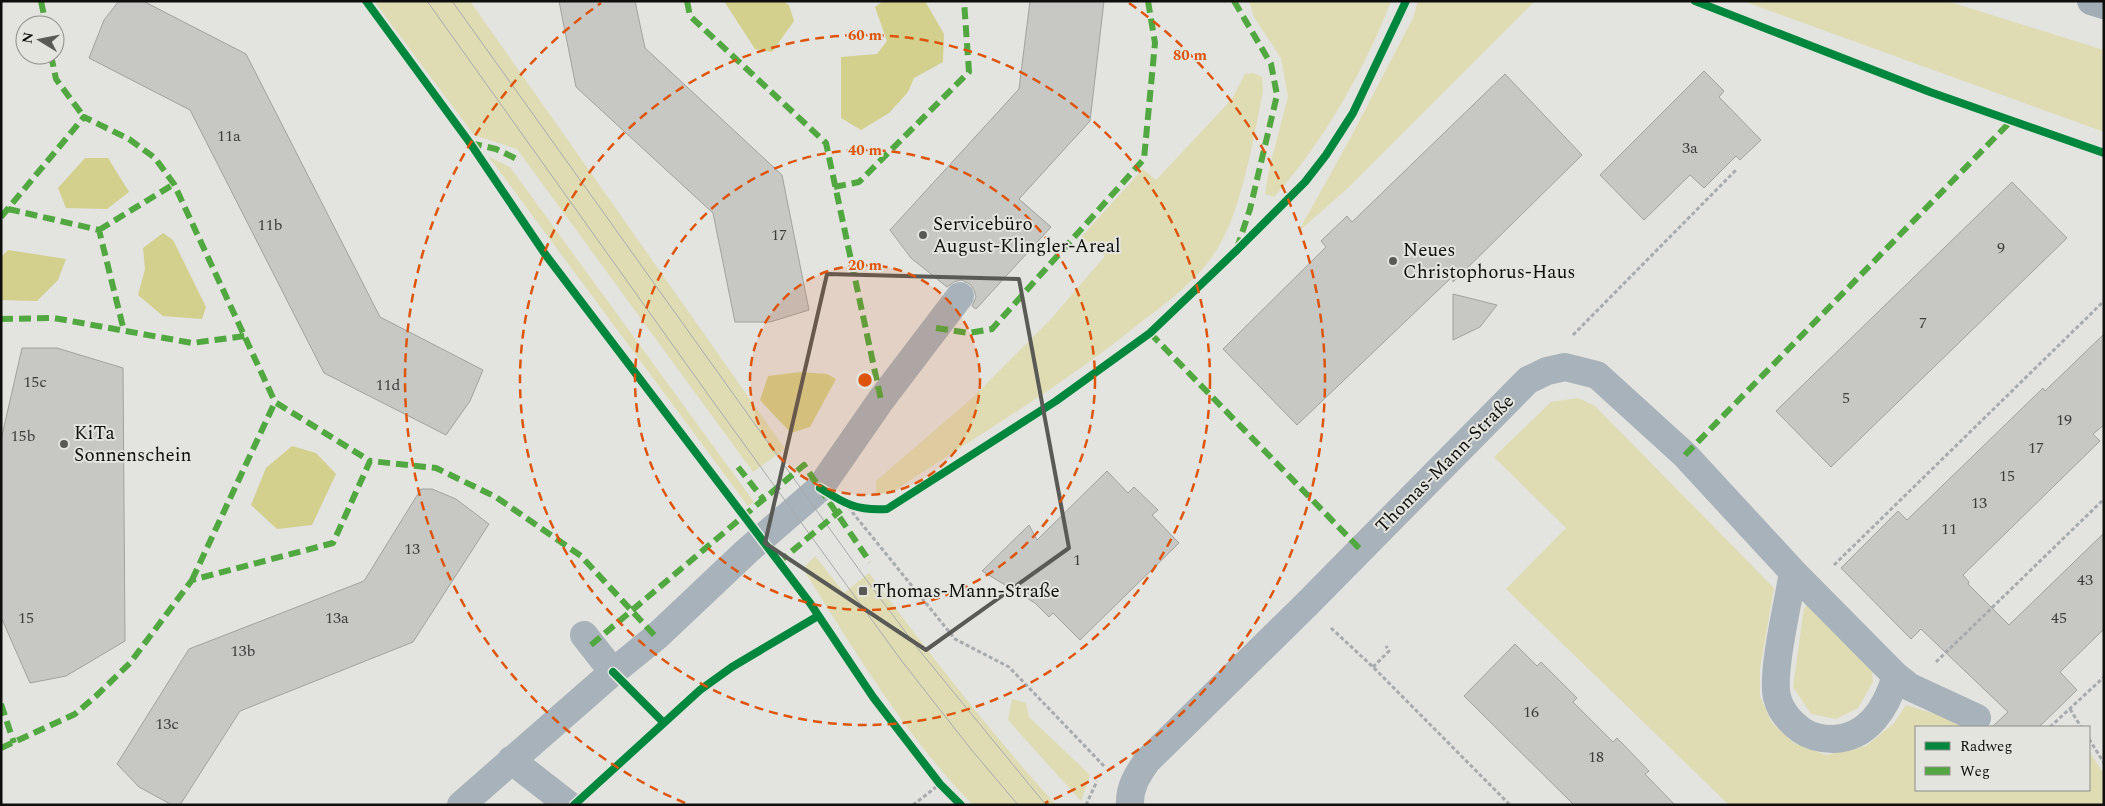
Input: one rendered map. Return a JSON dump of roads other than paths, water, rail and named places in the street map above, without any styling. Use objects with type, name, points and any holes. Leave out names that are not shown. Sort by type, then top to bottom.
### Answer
[{"type":"highway","points":[[2091,1],[2104,5]]},
{"type":"street","points":[[461,805],[613,672],[656,637],[747,551],[820,488],[881,400],[960,296]]},
{"type":"street","name":"Thomas-Mann-Straße","points":[[1131,797],[1137,776],[1147,761],[1306,605],[1528,380],[1547,370],[1565,367],[1597,375],[1624,398],[1685,455],[1802,580],[1903,681]]},
{"type":"street","points":[[1802,580],[1776,672],[1777,696],[1786,716],[1810,736],[1838,739],[1855,734],[1878,715],[1890,694],[1903,681],[1976,718]]},
{"type":"street","points":[[584,635],[613,672]]},
{"type":"street","points":[[511,760],[570,805]]},
{"type":"tram line","points":[[427,1],[712,400],[901,660],[970,748],[1018,805]]},
{"type":"tram line","points":[[452,1],[865,578],[919,650],[1046,805]]},
{"type":"place","name":"Servicebüro August-Klingler-Areal","points":[[923,235]]},
{"type":"place","name":"Neues Christophorus-Haus","points":[[1393,261]]},
{"type":"place","name":"KiTa Sonnenschein","points":[[64,444]]},
{"type":"place","name":"Thomas-Mann-Straße","points":[[863,591]]}]
